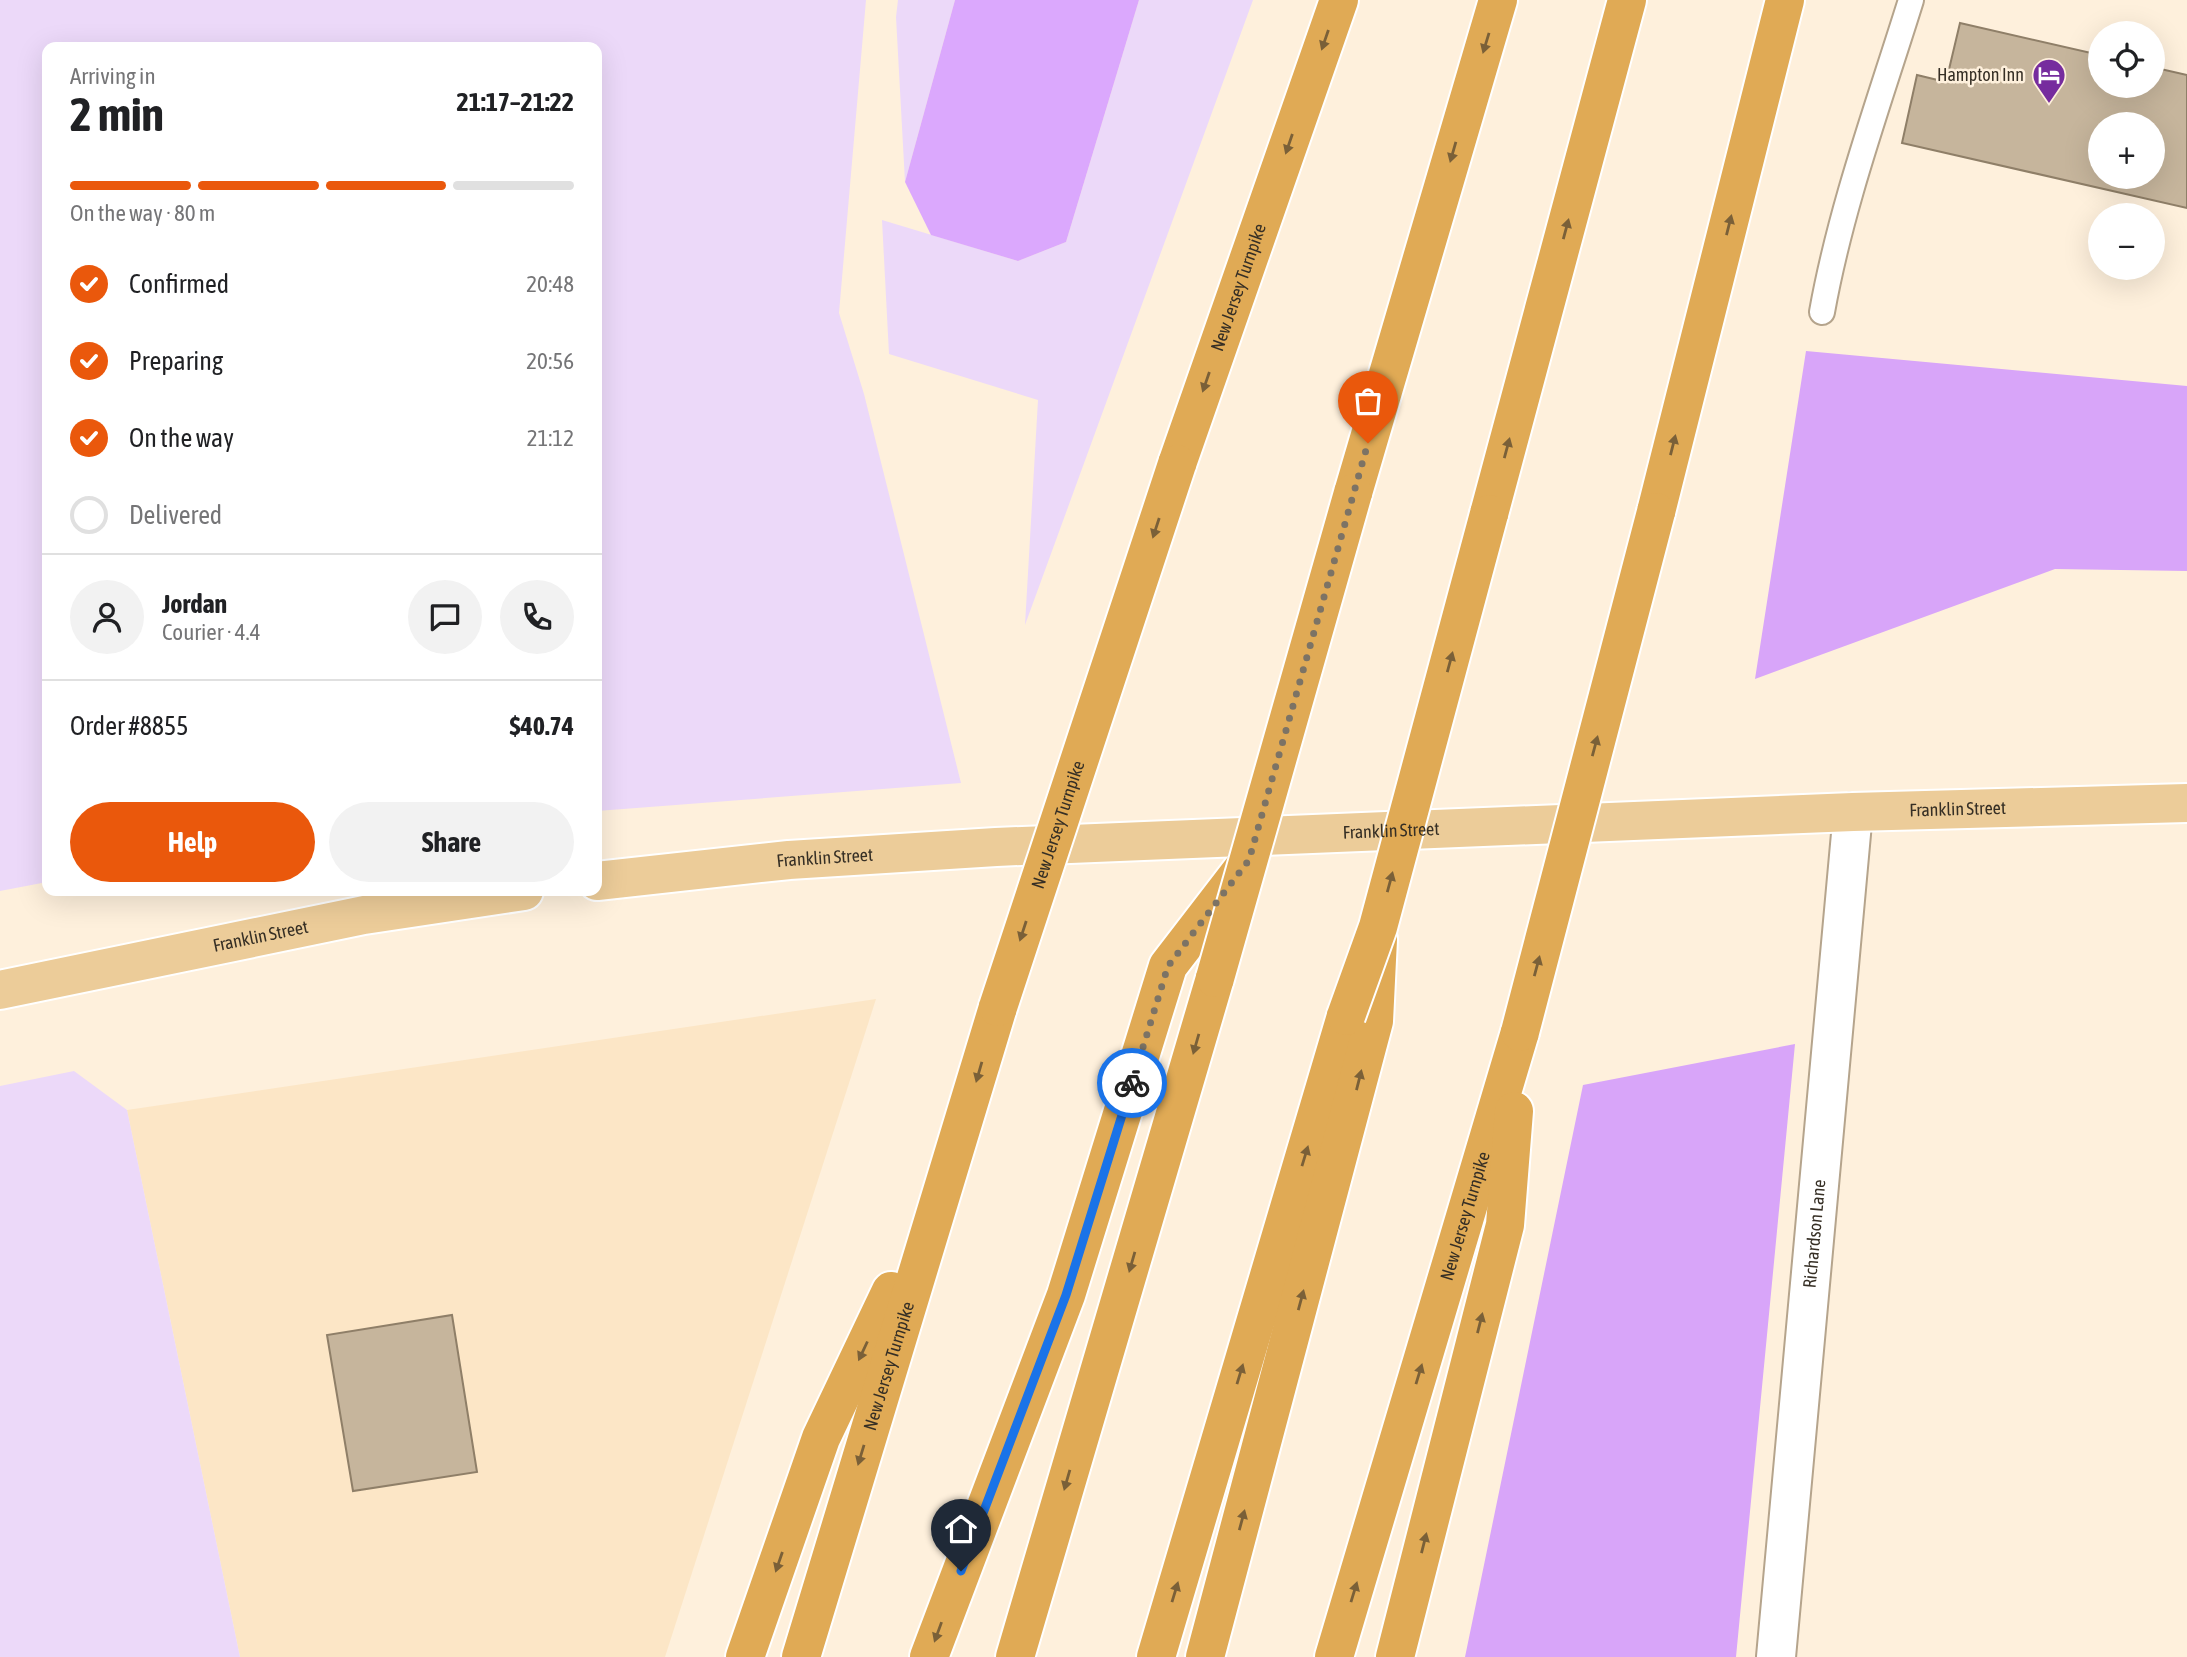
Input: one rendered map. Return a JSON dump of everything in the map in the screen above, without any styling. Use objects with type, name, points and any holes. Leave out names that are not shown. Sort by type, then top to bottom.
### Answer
[{"type":"highway","name":"New Jersey Turnpike","points":[[801,1657],[998,1007],[1177,464],[1339,0]]},
{"type":"highway","points":[[1015,1657],[1498,0]]},
{"type":"highway","points":[[1206,1657],[1360,1019],[1378,927],[1627,0]]},
{"type":"highway","name":"New Jersey Turnpike","points":[[1335,1657],[1520,1032],[1786,0]]},
{"type":"highway","points":[[929,1657],[1066,1295],[1168,966],[1249,860]]},
{"type":"highway","points":[[1156,1657],[1360,1019]]},
{"type":"highway","points":[[1395,1657],[1505,1225],[1520,1032]]},
{"type":"highway","points":[[745,1657],[821,1438],[954,1156]]},
{"type":"main road","name":"Franklin Street","points":[[602,880],[789,860],[996,847],[1853,812],[2187,803]]},
{"type":"main road","name":"Franklin Street","points":[[0,990],[364,915],[491,896]]},
{"type":"street","name":"Richardson Lane","points":[[1776,1657],[1853,812]]},
{"type":"lane","points":[[1822,312],[1830,270],[1850,198],[1911,0]]},
{"type":"shaded area","points":[[0,0],[866,0],[839,313],[864,394],[961,783],[602,811],[602,42],[42,42],[42,883],[0,891]]},
{"type":"shaded area","points":[[898,0],[955,0],[905,182],[896,17]]},
{"type":"shaded area","points":[[955,0],[1139,0],[1066,242],[1018,261],[931,235],[905,182]]},
{"type":"shaded area","points":[[1139,0],[1253,0],[1025,625],[1038,400],[889,354],[882,220],[1018,261],[1066,242]]},
{"type":"shaded area","points":[[1806,351],[2187,386],[2187,571],[2055,569],[1755,679]]},
{"type":"shaded area","points":[[876,999],[665,1657],[240,1657],[127,1110]]},
{"type":"shaded area","points":[[1795,1044],[1736,1657],[1465,1657],[1583,1085]]},
{"type":"shaded area","points":[[74,1071],[127,1110],[240,1657],[0,1657],[0,1086]]},
{"type":"building","name":"Hampton Inn","points":[[1960,23],[2088,52],[2088,98],[2165,98],[2165,70],[2187,75],[2187,208],[2104,189],[2165,189],[2165,112],[2088,112],[2088,185],[1902,143],[1917,75],[1946,82]]},
{"type":"building","points":[[452,1315],[477,1472],[353,1491],[327,1335]]},
{"type":"way so far","points":[[1132,1083],[1168,966],[1249,860],[1368,443]]},
{"type":"place","name":"Hampton Inn","points":[[2049,105]]},
{"type":"route","points":[[961,1571],[1066,1295],[1132,1083]]}]
